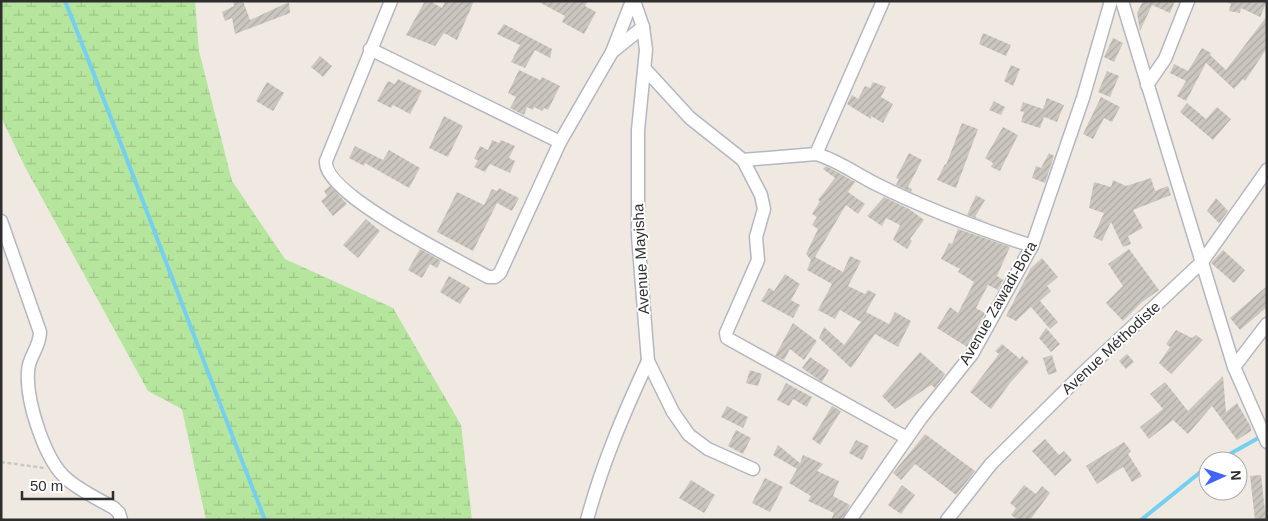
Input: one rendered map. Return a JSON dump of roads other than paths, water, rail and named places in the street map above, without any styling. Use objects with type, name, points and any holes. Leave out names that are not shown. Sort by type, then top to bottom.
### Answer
[{"type":"street","points":[[390,1],[326,161],[326,168],[353,198],[377,215],[488,277],[495,277],[500,273],[560,142],[612,52],[633,1]]},
{"type":"street","name":"Avenue Mayisha","points":[[633,1],[643,27],[646,50],[638,130],[638,236],[648,361],[673,412],[689,436],[708,449],[753,469]]},
{"type":"street","points":[[816,154],[883,1]]},
{"type":"street","name":"Avenue Zawadi-Bora","points":[[850,520],[906,438],[972,354],[1032,246],[1083,98],[1111,1]]},
{"type":"street","points":[[1122,1],[1234,367],[1267,442]]},
{"type":"street","points":[[1147,85],[1165,59],[1188,1]]},
{"type":"street","points":[[612,52],[643,27]]},
{"type":"street","points":[[370,50],[560,142]]},
{"type":"street","points":[[645,69],[690,118],[743,160],[758,187],[764,209],[756,237],[759,255],[757,265],[726,333],[727,338],[906,438]]},
{"type":"street","points":[[743,160],[816,154],[826,157],[877,185],[962,223],[1032,246]]},
{"type":"street","name":"Avenue Méthodiste","points":[[947,520],[998,457],[1083,373],[1202,262],[1267,170]]},
{"type":"street","points":[[1,221],[40,332],[38,347],[29,364],[28,380],[38,428],[50,461],[68,480],[114,508],[119,513],[121,520]]},
{"type":"street","points":[[1234,367],[1267,324]]},
{"type":"street","points":[[587,520],[596,487],[623,414],[648,361]]},
{"type":"waterway","points":[[65,1],[265,520]]},
{"type":"waterway","points":[[1235,451],[1262,436]]},
{"type":"waterway","points":[[1141,520],[1198,474]]}]
